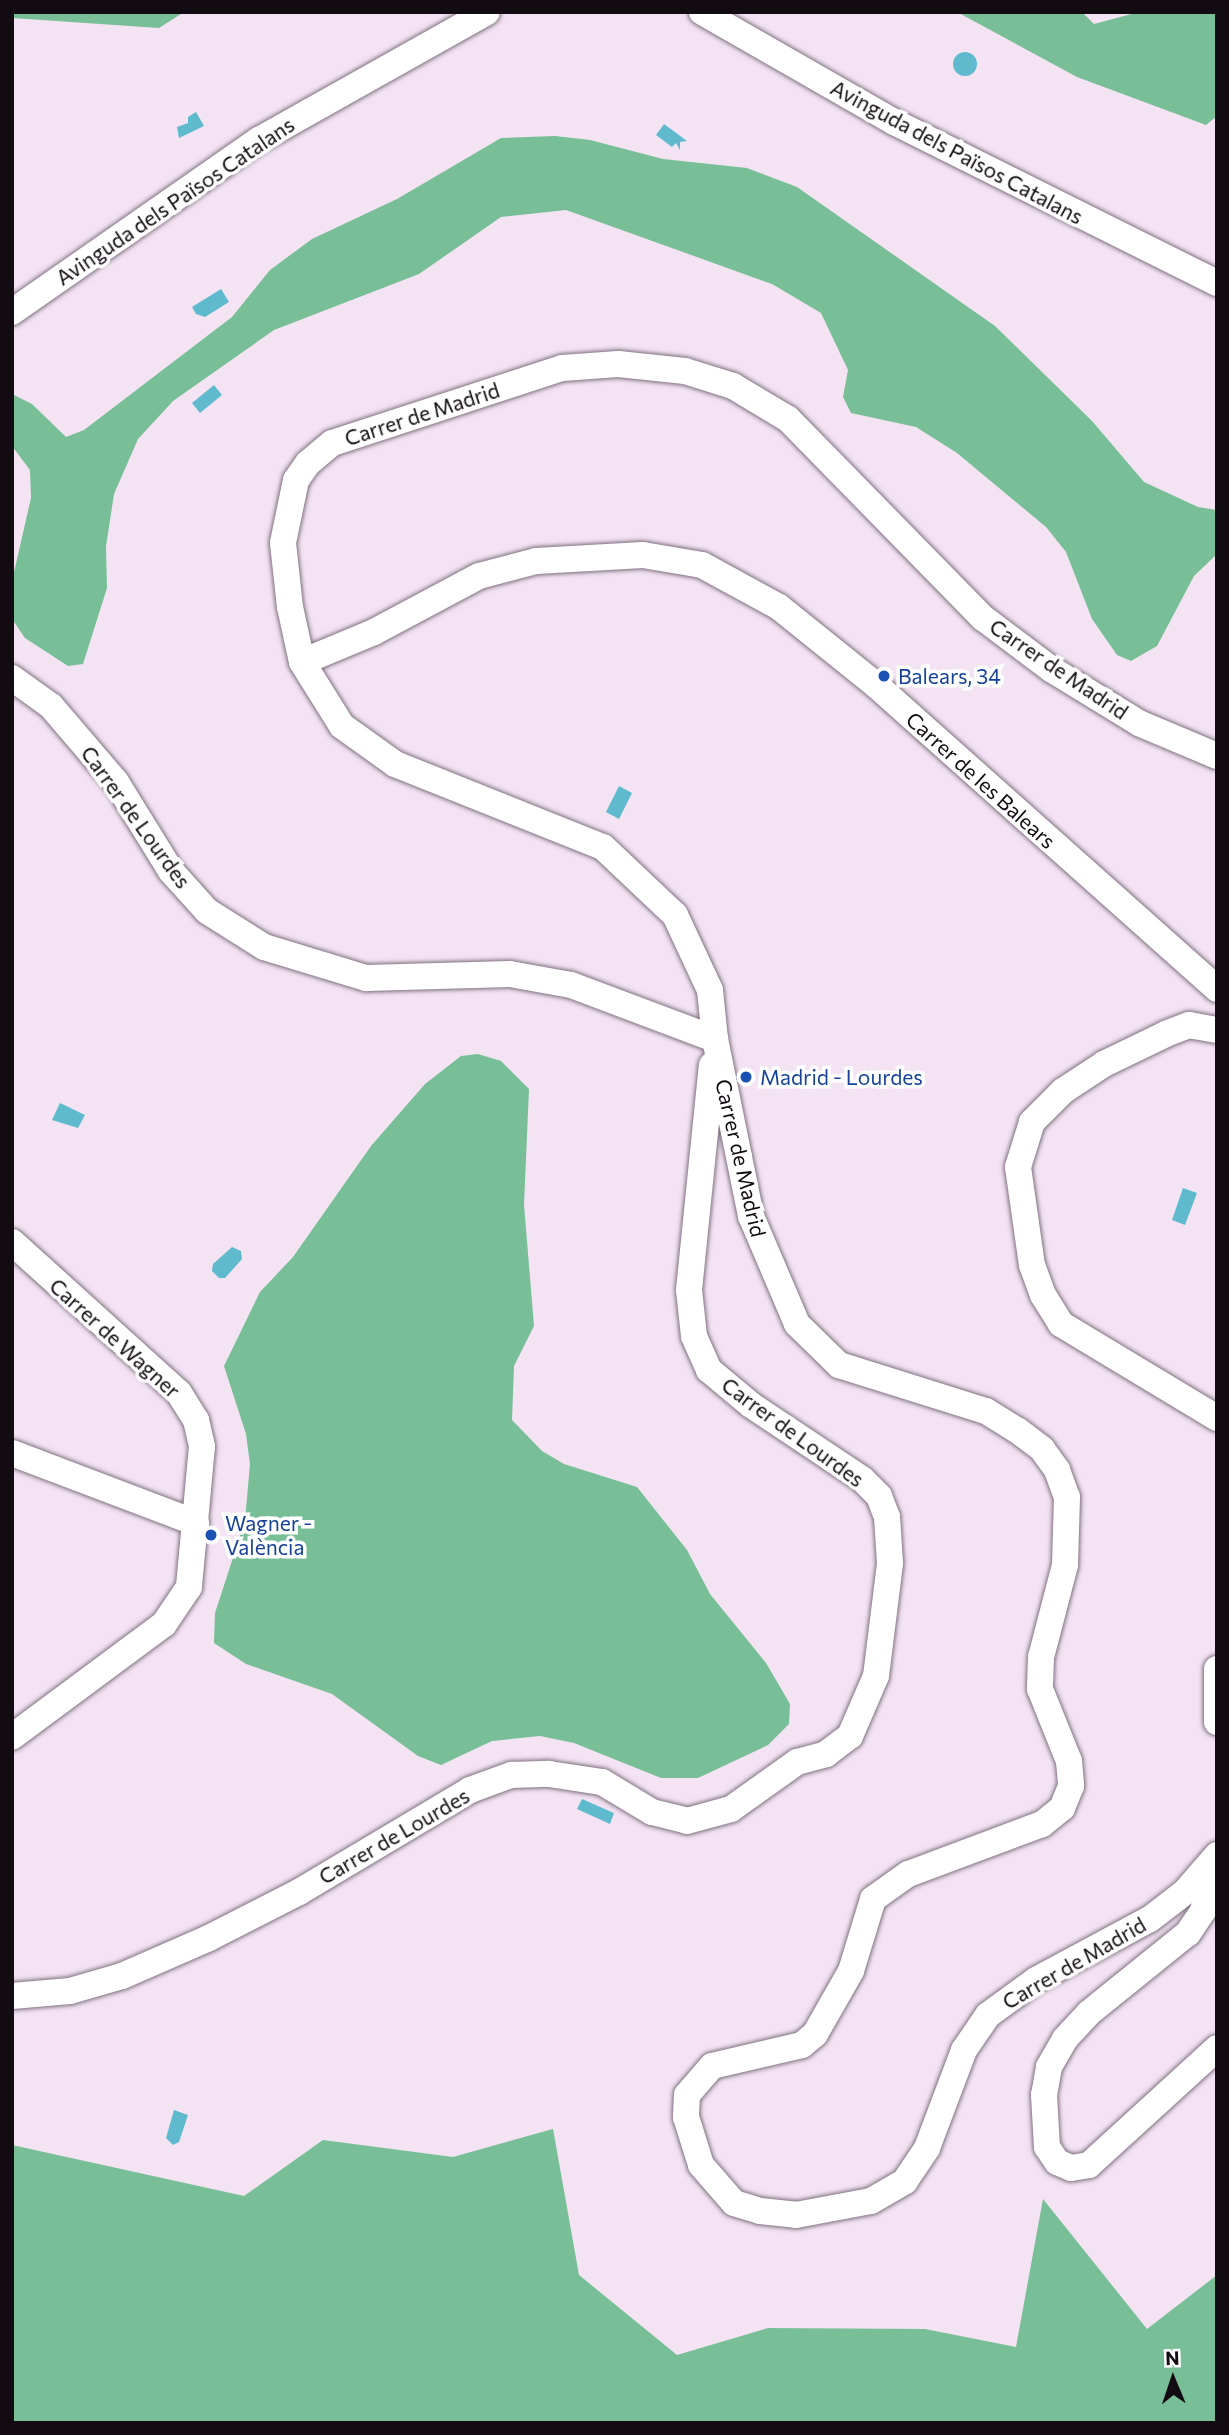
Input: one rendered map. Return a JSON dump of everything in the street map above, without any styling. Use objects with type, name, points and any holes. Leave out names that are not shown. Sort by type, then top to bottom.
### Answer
[{"type":"street","name":"Avinguda dels Països Catalans","points":[[12,312],[259,140],[488,12]]},
{"type":"street","name":"Avinguda dels Països Catalans","points":[[702,12],[894,122],[1217,283]]},
{"type":"street","name":"Carrer de Madrid","points":[[1217,756],[1139,723],[1051,669],[983,618],[788,419],[733,386],[685,371],[618,364],[562,368],[332,443],[308,463],[296,480],[284,543],[290,607],[302,662],[342,726],[395,764],[603,846],[675,915],[710,990],[715,1039],[751,1216],[797,1324],[839,1365],[986,1411],[1042,1449],[1057,1470],[1066,1497],[1069,1524],[1065,1564],[1041,1657],[1040,1689],[1069,1761],[1071,1786],[1062,1808],[1042,1824],[908,1874],[873,1899],[851,1971],[815,2034],[802,2045],[712,2066],[687,2095],[686,2117],[701,2165],[734,2203],[760,2211],[796,2215],[871,2202],[905,2180],[928,2148],[964,2050],[988,2015],[1026,1986],[1150,1919],[1185,1892],[1217,1855]]},
{"type":"street","name":"Carrer de les Balears","points":[[302,662],[374,632],[479,576],[536,561],[643,555],[702,565],[779,607],[876,685],[1217,989]]},
{"type":"street","name":"Carrer de Lourdes","points":[[12,678],[51,706],[116,782],[171,871],[207,911],[264,947],[366,978],[510,974],[571,985],[715,1039],[689,1290],[694,1336],[709,1370],[751,1405],[862,1479],[879,1496],[887,1517],[890,1563],[876,1675],[850,1736],[826,1754],[797,1762],[731,1809],[687,1821],[652,1812],[602,1782],[549,1774],[511,1775],[470,1790],[299,1892],[197,1943],[122,1976],[70,1992],[12,1996]]},
{"type":"street","points":[[1216,1026],[1189,1025],[1166,1034],[1104,1064],[1063,1091],[1032,1122],[1018,1167],[1031,1265],[1043,1295],[1061,1324],[1217,1418]]},
{"type":"street","name":"Carrer de Wagner","points":[[12,1242],[180,1393],[196,1420],[202,1446],[188,1587],[164,1624],[12,1737]]},
{"type":"street","points":[[12,1453],[196,1523]]},
{"type":"street","points":[[1217,1669],[1217,1722]]},
{"type":"street","points":[[1217,1867],[1203,1911],[1188,1933],[1089,2013],[1065,2039],[1049,2067],[1044,2095],[1047,2147],[1057,2162],[1071,2168],[1089,2165],[1217,2048]]},
{"type":"green space","points":[[12,12],[184,12],[159,28],[12,18]]},
{"type":"green space","points":[[957,12],[1082,12],[1094,24],[1139,12],[1217,12],[1217,116],[1206,125],[1077,77]]},
{"type":"green space","points":[[555,136],[590,140],[663,159],[747,168],[797,187],[995,326],[1092,421],[1144,482],[1198,507],[1217,510],[1217,554],[1194,576],[1157,646],[1131,661],[1117,655],[1092,619],[1066,552],[1046,527],[957,453],[916,427],[851,413],[843,397],[848,370],[821,313],[772,284],[566,210],[501,217],[419,274],[274,330],[173,401],[138,439],[114,494],[106,546],[107,588],[83,664],[68,666],[25,638],[12,619],[12,581],[31,498],[30,470],[12,446],[12,394],[32,404],[66,437],[84,430],[232,317],[270,270],[312,239],[397,199],[501,138]]},
{"type":"green space","points":[[478,1054],[501,1061],[529,1089],[524,1205],[534,1326],[514,1366],[512,1420],[542,1451],[564,1464],[637,1487],[687,1550],[710,1594],[766,1663],[790,1704],[789,1724],[768,1745],[698,1778],[661,1778],[574,1743],[540,1736],[492,1741],[441,1765],[418,1756],[332,1694],[246,1664],[214,1643],[215,1613],[245,1521],[250,1464],[246,1434],[224,1366],[260,1292],[293,1257],[371,1146],[425,1084],[461,1056]]},
{"type":"green space","points":[[553,2129],[579,2275],[677,2355],[768,2328],[925,2329],[1016,2347],[1043,2199],[1147,2329],[1217,2275],[1217,2423],[12,2423],[12,2145],[244,2196],[323,2140],[453,2157]]},
{"type":"water","points":[[965,52],[976,59],[977,64],[970,75],[965,76],[954,69],[953,64],[960,53]]},
{"type":"water","points":[[196,112],[204,126],[179,138],[177,127],[188,123],[188,117]]},
{"type":"water","points":[[664,124],[687,141],[680,142],[680,150],[676,143],[672,147],[656,135]]},
{"type":"water","points":[[221,289],[229,302],[205,317],[196,314],[192,307]]},
{"type":"water","points":[[214,385],[222,395],[200,413],[192,403]]},
{"type":"water","points":[[619,786],[632,793],[619,819],[606,812]]},
{"type":"water","points":[[60,1103],[85,1115],[78,1128],[52,1120]]},
{"type":"water","points":[[1183,1188],[1197,1193],[1185,1225],[1172,1220]]},
{"type":"water","points":[[232,1247],[241,1251],[242,1259],[225,1278],[219,1278],[212,1271],[213,1264]]},
{"type":"water","points":[[582,1799],[614,1813],[610,1824],[577,1809]]},
{"type":"water","points":[[174,2110],[188,2115],[179,2142],[173,2145],[166,2138]]},
{"type":"place","name":"Balears, 34","points":[[884,676]]},
{"type":"place","name":"Madrid - Lourdes","points":[[746,1077]]},
{"type":"place","name":"Wagner - València","points":[[211,1535]]}]
